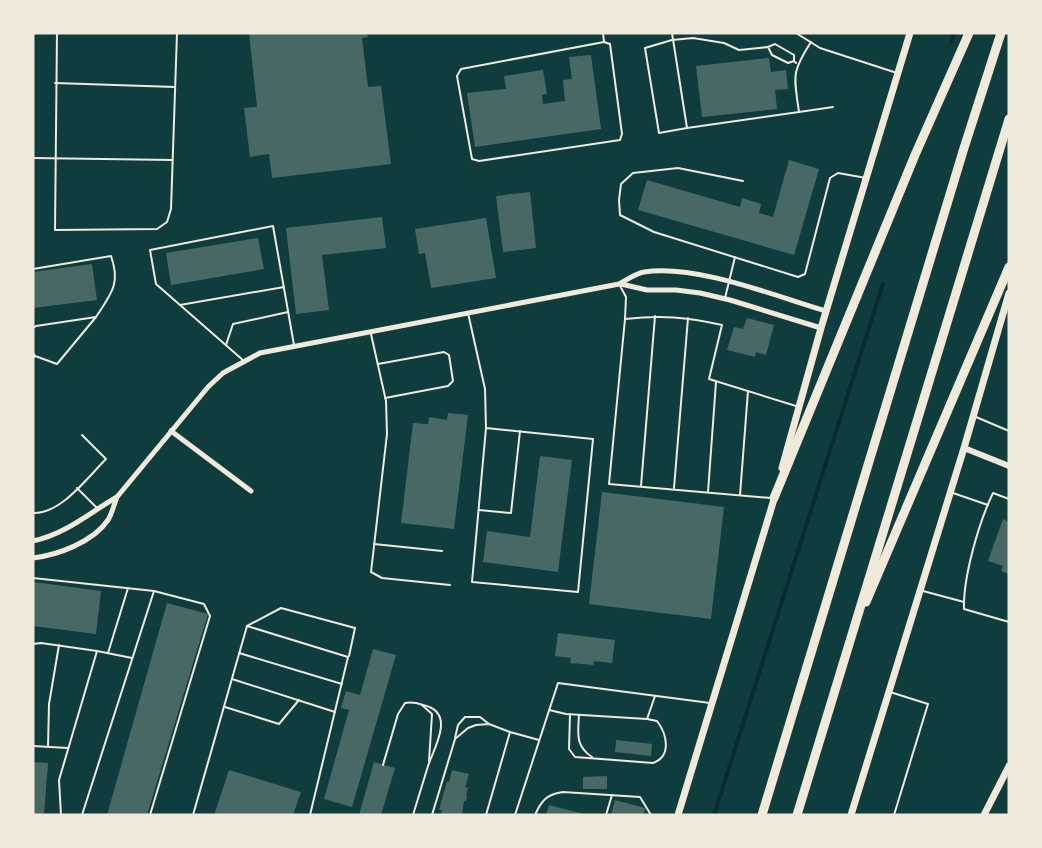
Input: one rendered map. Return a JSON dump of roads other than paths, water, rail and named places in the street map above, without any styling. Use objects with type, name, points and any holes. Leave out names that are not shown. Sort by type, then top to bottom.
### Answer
[{"type":"highway","points":[[774,498],[915,155],[969,33]]},
{"type":"highway","points":[[762,815],[1001,33]]},
{"type":"highway","points":[[797,815],[1009,119]]},
{"type":"highway","points":[[848,645],[1009,267]]},
{"type":"main road","points":[[680,815],[774,498],[826,310],[910,33]]},
{"type":"main road","points":[[851,815],[951,492],[1009,293]]},
{"type":"main road","points":[[984,815],[1009,766]]},
{"type":"street","points":[[33,558],[60,552],[98,531],[109,519],[117,498],[208,387],[223,373],[260,353],[619,284],[643,272],[679,273],[729,282],[826,310]]},
{"type":"street","points":[[619,284],[647,290],[700,293],[821,328]]},
{"type":"street","points":[[171,431],[251,491]]},
{"type":"street","points":[[964,448],[1009,466]]},
{"type":"street","points":[[33,541],[71,527],[97,508],[117,498]]},
{"type":"lane","points":[[57,33],[55,230],[157,230],[166,222],[171,208],[177,33]]},
{"type":"lane","points":[[603,33],[604,42]]},
{"type":"lane","points":[[672,33],[687,128]]},
{"type":"lane","points":[[796,33],[820,48],[897,73]]},
{"type":"lane","points":[[799,112],[794,79],[796,62],[794,54],[775,44],[740,50],[724,43],[693,38],[672,40],[645,48],[659,133],[833,107]]},
{"type":"lane","points":[[604,42],[610,44],[622,134],[620,140],[480,161],[472,159],[457,76],[461,69],[604,42]]},
{"type":"lane","points":[[768,47],[772,55],[788,63],[796,62],[811,42]]},
{"type":"lane","points":[[55,83],[175,87]]},
{"type":"lane","points":[[33,158],[172,160]]},
{"type":"lane","points":[[743,181],[678,168],[633,173],[621,184],[620,215],[654,232],[798,277],[805,274],[830,178],[837,173],[866,178]]},
{"type":"lane","points":[[244,361],[156,284],[150,250],[273,226],[294,345]]},
{"type":"lane","points":[[33,269],[111,256],[117,273],[111,295],[57,364],[34,356]]},
{"type":"lane","points":[[724,299],[735,257]]},
{"type":"lane","points":[[619,284],[626,297],[625,319],[609,484],[774,498]]},
{"type":"lane","points":[[180,305],[284,287]]},
{"type":"lane","points":[[226,345],[233,324],[288,312]]},
{"type":"lane","points":[[468,313],[484,389],[486,428],[472,582],[578,592],[593,439],[486,428]]},
{"type":"lane","points":[[625,319],[655,316],[688,318],[722,326],[709,379],[799,406]]},
{"type":"lane","points":[[641,486],[655,316]]},
{"type":"lane","points":[[33,328],[96,317]]},
{"type":"lane","points":[[674,489],[688,318]]},
{"type":"lane","points":[[370,331],[385,398],[387,434],[371,572],[382,578],[450,585]]},
{"type":"lane","points":[[378,364],[444,352],[448,355],[453,381],[448,386],[385,398]]},
{"type":"lane","points":[[708,492],[716,381]]},
{"type":"lane","points":[[740,495],[748,391]]},
{"type":"lane","points":[[974,416],[1009,431]]},
{"type":"lane","points":[[479,510],[511,513],[520,431]]},
{"type":"lane","points":[[33,513],[43,513],[58,507],[106,459],[82,435]]},
{"type":"lane","points":[[77,488],[97,508]]},
{"type":"lane","points":[[951,492],[988,505]]},
{"type":"lane","points":[[1009,499],[993,493],[971,559],[964,602],[964,609],[1009,622]]},
{"type":"lane","points":[[374,544],[442,551]]},
{"type":"lane","points":[[33,578],[154,591],[204,604],[210,616],[150,815]]},
{"type":"lane","points":[[108,653],[128,588]]},
{"type":"lane","points":[[82,815],[154,591]]},
{"type":"lane","points":[[920,591],[964,602]]},
{"type":"lane","points":[[193,815],[247,626],[281,608],[355,628],[309,815]]},
{"type":"lane","points":[[247,626],[348,657]]},
{"type":"lane","points":[[33,644],[59,645],[132,658]]},
{"type":"lane","points":[[48,747],[49,704],[59,645]]},
{"type":"lane","points":[[61,815],[58,780],[97,651]]},
{"type":"lane","points":[[240,652],[342,684]]},
{"type":"lane","points":[[232,679],[335,712]]},
{"type":"lane","points":[[515,815],[558,683],[713,703]]},
{"type":"lane","points":[[889,691],[928,704],[894,815]]},
{"type":"lane","points":[[647,719],[655,695]]},
{"type":"lane","points":[[224,706],[279,724],[299,700]]},
{"type":"lane","points":[[383,765],[401,707],[405,703],[420,704],[438,710],[439,740],[413,815]]},
{"type":"lane","points":[[420,704],[432,714],[429,764]]},
{"type":"lane","points":[[549,710],[579,715],[657,721],[666,736],[665,752],[658,762],[653,763],[580,759],[572,754],[569,741],[570,714]]},
{"type":"lane","points":[[579,715],[578,740],[585,753],[592,758]]},
{"type":"lane","points":[[432,815],[458,725],[465,717],[480,717],[489,724],[539,740]]},
{"type":"lane","points":[[455,739],[468,728],[489,724]]},
{"type":"lane","points":[[486,815],[510,732]]},
{"type":"lane","points":[[33,746],[68,748]]},
{"type":"lane","points":[[535,815],[539,804],[554,793],[640,797],[651,815]]},
{"type":"lane","points":[[606,815],[612,795]]},
{"type":"waterway","points":[[951,42],[954,33]]},
{"type":"waterway","points":[[714,815],[883,284]]}]
